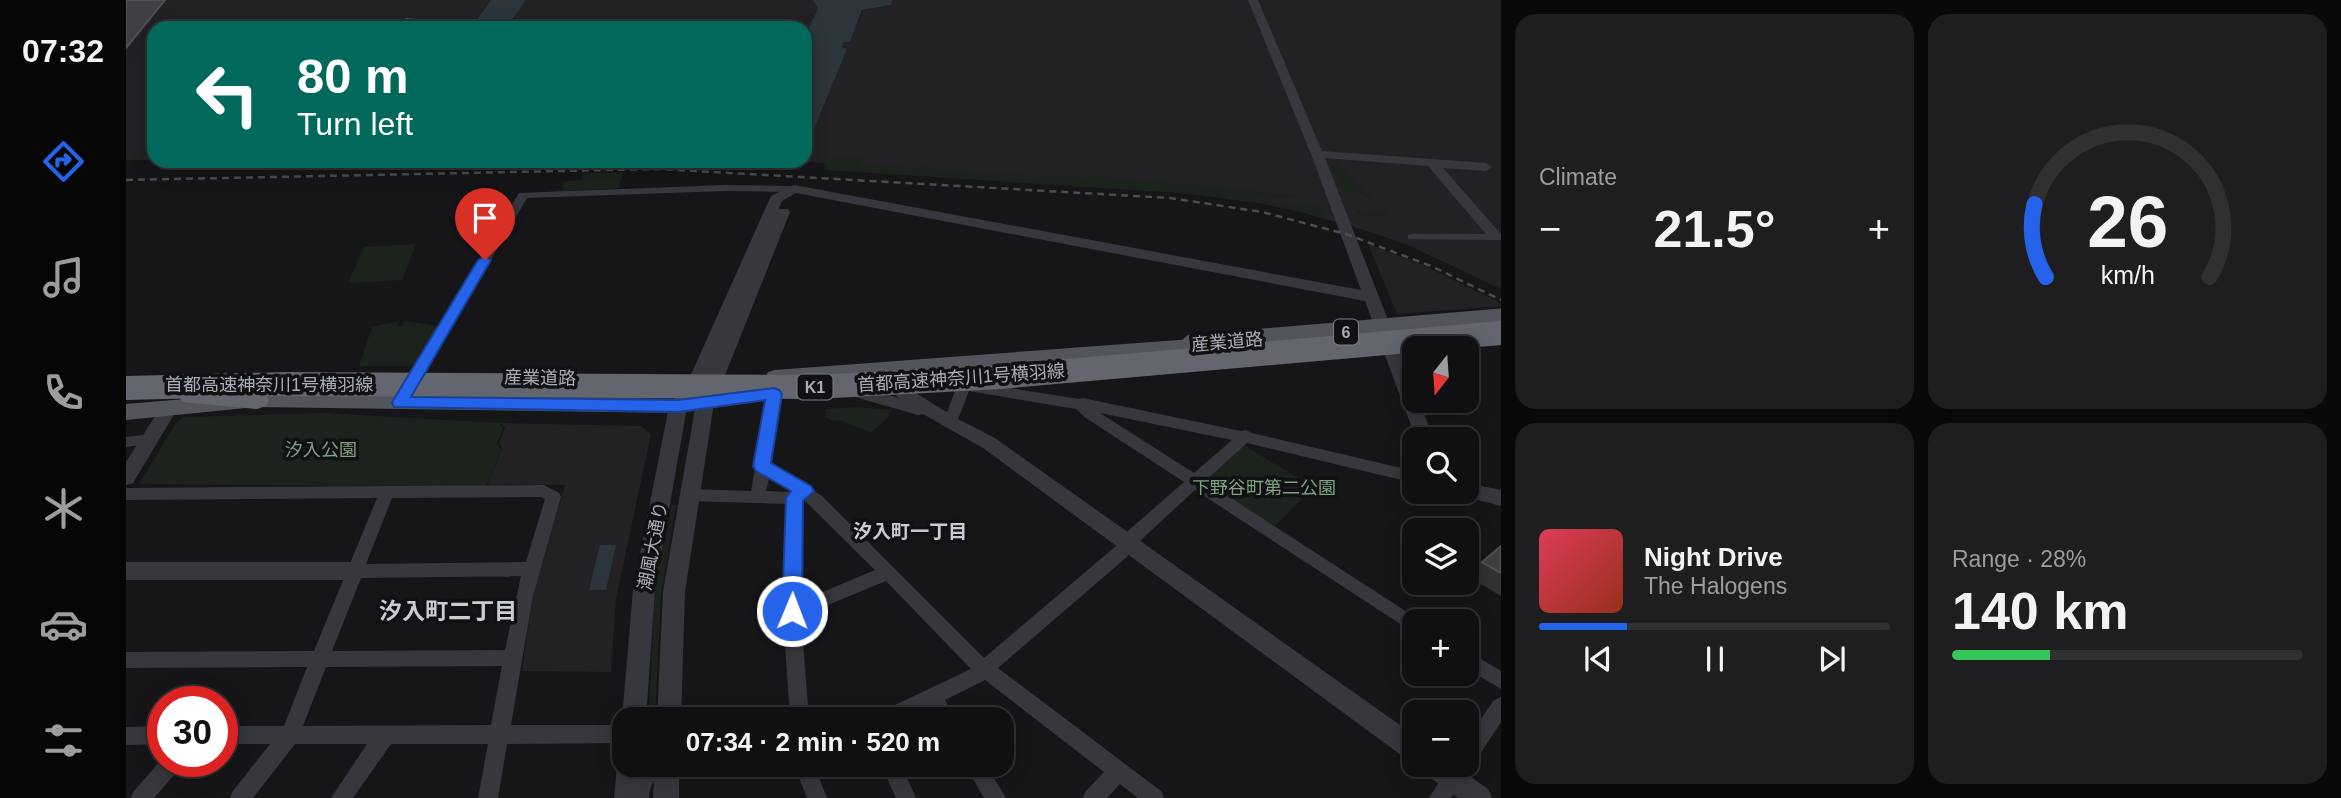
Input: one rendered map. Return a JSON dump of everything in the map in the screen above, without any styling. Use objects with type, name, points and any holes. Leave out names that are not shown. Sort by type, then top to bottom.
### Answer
[{"type":"highway","name":"首都高速神奈川1号横羽線","points":[[126,387],[256,384],[815,387],[999,377],[1501,333]]},
{"type":"highway","points":[[1479,345],[1501,343]]},
{"type":"highway","name":"首都高速神奈川1号横羽線","points":[[126,406],[203,398],[284,395],[717,398],[881,395],[1402,351]]},
{"type":"highway","points":[[126,399],[178,396],[257,400]]},
{"type":"main road","name":"産業道路","points":[[126,387],[191,379],[416,376],[705,381],[1501,319]]},
{"type":"main road","name":"産業道路","points":[[126,412],[257,400],[678,406],[884,379],[963,363]]},
{"type":"street","points":[[1253,0],[1317,155],[1421,427]]},
{"type":"street","points":[[1317,155],[1486,167]]},
{"type":"street","points":[[1432,163],[1496,237]]},
{"type":"street","points":[[400,403],[523,195],[725,188],[794,189],[1371,297]]},
{"type":"street","points":[[705,381],[794,189]]},
{"type":"street","points":[[1412,237],[1496,237]]},
{"type":"street","points":[[1192,345],[1223,333],[1470,313]]},
{"type":"street","points":[[950,423],[964,386],[963,363]]},
{"type":"street","points":[[858,371],[884,379],[950,423]]},
{"type":"street","name":"潮風大通り","points":[[669,707],[674,592],[705,403],[705,381]]},
{"type":"street","name":"潮風大通り","points":[[635,707],[644,590],[678,406],[705,381]]},
{"type":"street","points":[[964,386],[1083,403],[1246,435],[1402,474]]},
{"type":"street","points":[[823,387],[863,392],[894,401],[950,423],[989,443],[1402,741]]},
{"type":"street","points":[[758,496],[774,394]]},
{"type":"street","points":[[1083,403],[1083,408],[1091,414],[1402,616]]},
{"type":"street","points":[[126,478],[132,458],[150,439],[170,406]]},
{"type":"street","points":[[912,707],[974,678],[984,670],[1060,606],[1246,435]]},
{"type":"street","points":[[126,442],[150,439]]},
{"type":"street","points":[[762,466],[800,494],[886,571],[984,670],[1000,679],[1154,798]]},
{"type":"street","points":[[126,494],[544,491],[553,497],[524,596],[488,798]]},
{"type":"street","points":[[240,798],[289,736],[387,492]]},
{"type":"street","points":[[1479,493],[1501,498]]},
{"type":"street","points":[[689,495],[800,494]]},
{"type":"street","points":[[798,707],[792,611],[800,494]]},
{"type":"street","points":[[126,571],[532,569]]},
{"type":"street","points":[[792,611],[879,577],[886,571]]},
{"type":"street","points":[[658,707],[661,646],[674,592]]},
{"type":"street","points":[[126,660],[512,658]]},
{"type":"street","points":[[1479,667],[1501,681]]},
{"type":"street","points":[[933,698],[939,707]]},
{"type":"street","points":[[1479,735],[1501,706]]},
{"type":"street","points":[[341,798],[387,734]]},
{"type":"street","points":[[238,735],[612,734]]},
{"type":"street","points":[[126,736],[147,735]]},
{"type":"street","points":[[1093,798],[1118,771]]},
{"type":"street","points":[[141,798],[159,777]]},
{"type":"street","points":[[627,798],[628,777]]},
{"type":"street","points":[[639,798],[644,777]]},
{"type":"street","points":[[666,798],[667,777]]},
{"type":"street","points":[[809,777],[817,798]]},
{"type":"street","points":[[896,777],[905,798]]},
{"type":"street","points":[[983,777],[996,798]]},
{"type":"street","points":[[1455,777],[1479,798]]},
{"type":"shaded area","points":[[126,0],[491,0],[475,21],[147,21],[147,160],[126,160]]},
{"type":"shaded area","points":[[491,0],[526,0],[509,21],[475,21]]},
{"type":"shaded area","points":[[526,0],[813,0],[818,9],[812,21],[512,21]]},
{"type":"shaded area","points":[[813,0],[893,0],[891,5],[862,10],[850,42],[844,42],[842,47],[847,49],[812,133],[812,21],[818,9]]},
{"type":"shaded area","points":[[893,0],[1501,0],[1501,289],[1408,245],[1279,206],[1155,189],[812,162],[812,132],[846,49],[842,47],[844,41],[850,41],[863,10],[891,5]]},
{"type":"shaded area","points":[[1368,244],[1423,265],[1501,303],[1501,306],[1397,314]]},
{"type":"shaded area","points":[[502,423],[641,426],[651,434],[616,599],[611,672],[522,671],[533,595],[565,485],[488,484],[502,449],[499,443],[505,428]]},
{"type":"shaded area","points":[[600,545],[616,545],[606,590],[589,590]]},
{"type":"green space","points":[[861,157],[861,164],[1087,178],[1088,175],[1294,195],[1295,198],[1302,199],[1244,198],[1286,204],[1319,204],[1322,217],[1251,201],[1194,194],[825,170],[824,163],[834,158]]},
{"type":"green space","points":[[1337,164],[1391,218],[1357,214],[1353,207],[1361,212],[1381,211],[1361,194],[1346,193],[1331,167]]},
{"type":"green space","points":[[623,172],[619,188],[562,191],[564,181],[581,180],[584,173]]},
{"type":"green space","points":[[416,244],[402,280],[348,283],[364,247]]},
{"type":"green space","points":[[399,321],[396,326],[402,326],[405,321],[439,326],[419,362],[409,366],[359,366],[372,327]]},
{"type":"green space","points":[[858,407],[891,410],[888,417],[871,433],[825,417],[826,409]]},
{"type":"green space","name":"汐入公園","points":[[325,413],[500,423],[503,429],[497,443],[501,450],[484,487],[139,484],[176,423],[183,417]]},
{"type":"green space","name":"下野谷町第二公園","points":[[1242,444],[1313,487],[1275,526],[1203,480]]},
{"type":"green space","points":[[672,505],[676,505],[661,596],[655,707],[649,707],[655,584]]},
{"type":"building","points":[[126,0],[165,0],[147,21],[126,48]]},
{"type":"building","points":[[1501,546],[1501,573],[1482,562]]},
{"type":"railway","points":[[126,180],[660,169],[1170,198],[1262,212],[1346,234],[1431,266],[1501,300]]},
{"type":"district","name":"汐入町一丁目","points":[[910,531]]},
{"type":"district","name":"汐入町二丁目","points":[[448,611]]},
{"type":"route","points":[[485,260],[400,403],[678,406],[774,394],[762,466],[805,491],[795,498],[792,611]]}]
